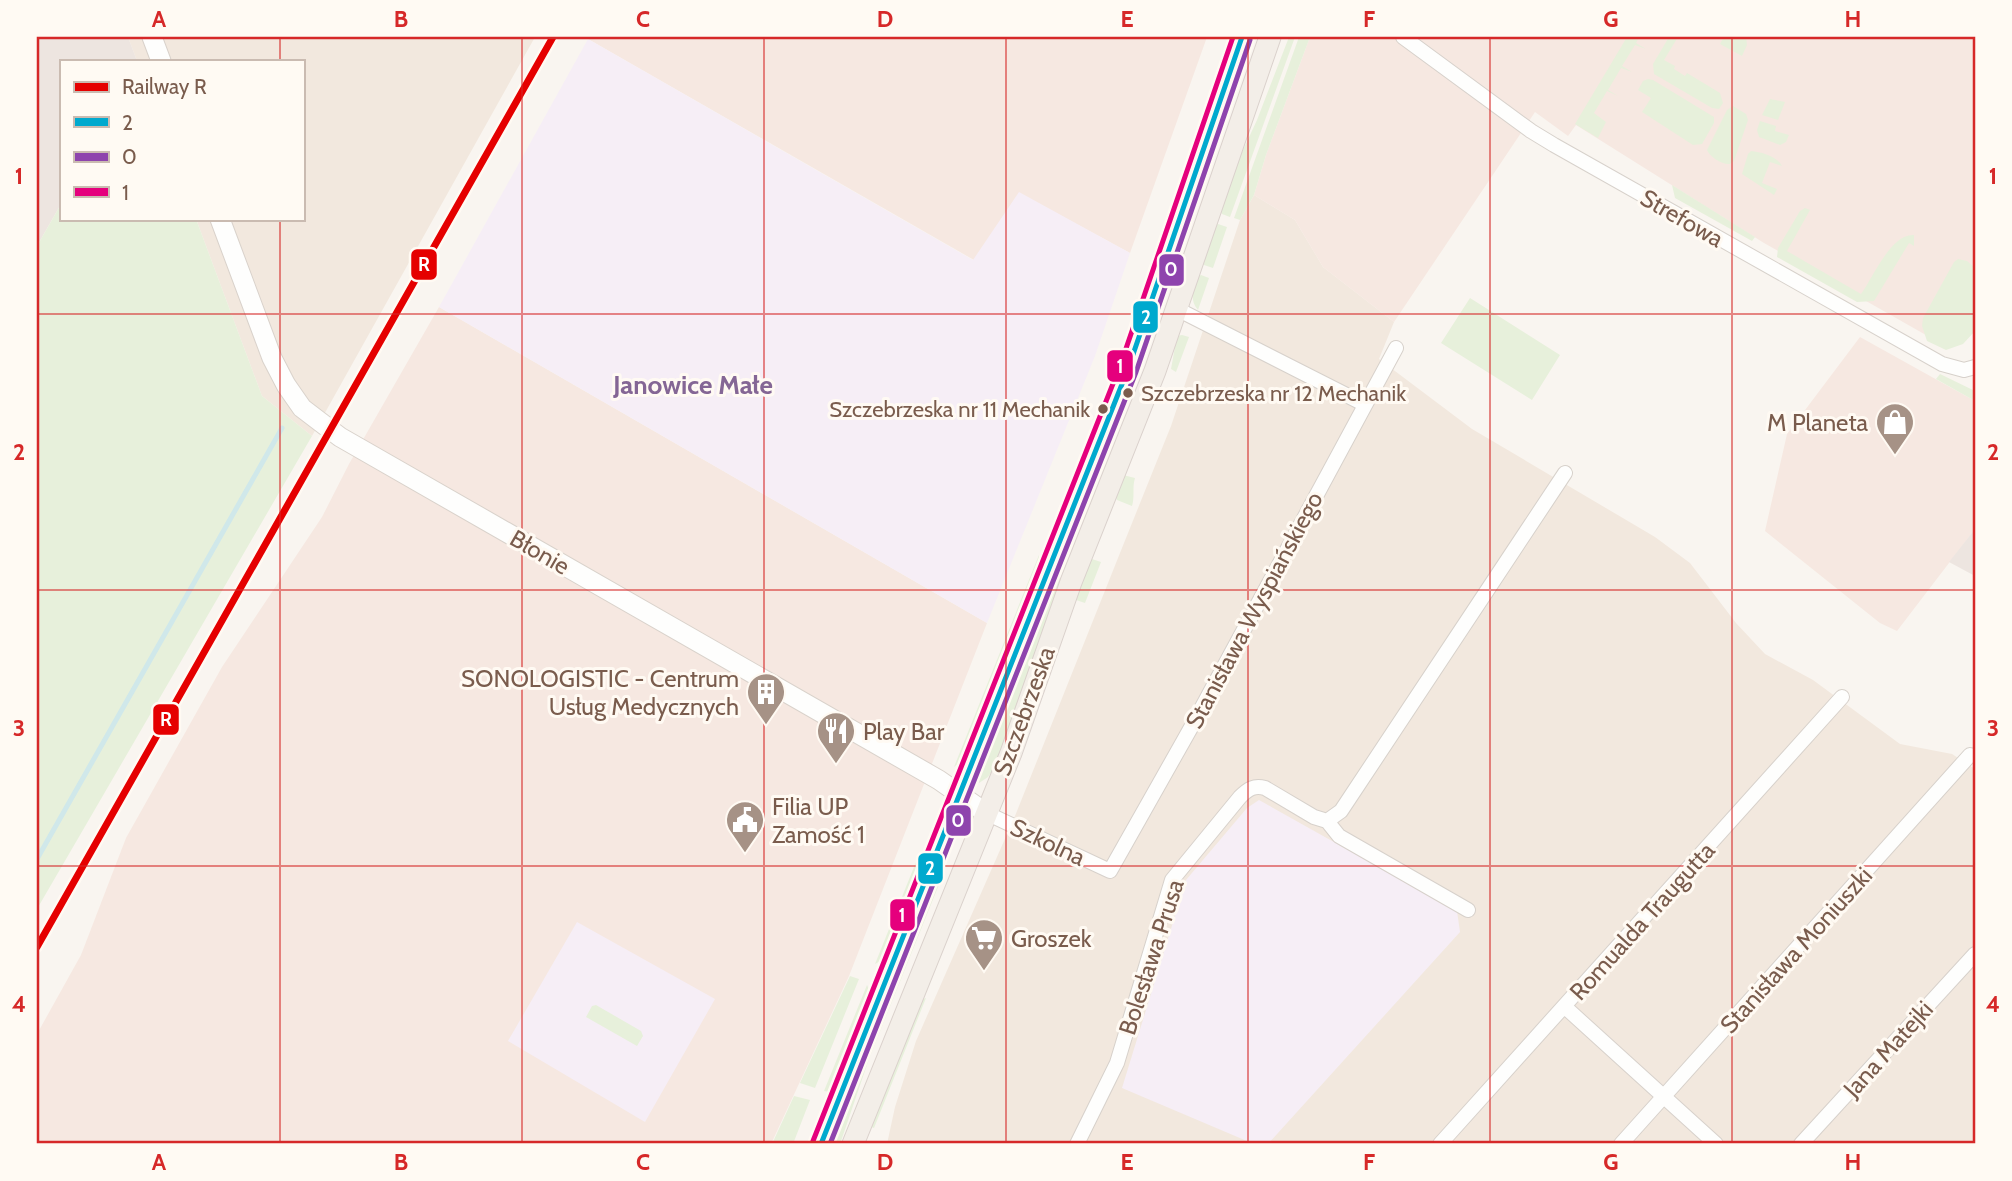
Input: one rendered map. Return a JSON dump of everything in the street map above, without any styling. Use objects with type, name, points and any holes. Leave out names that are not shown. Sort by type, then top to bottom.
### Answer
[{"type":"main road","name":"Szczebrzeska","points":[[821,1144],[1128,369],[1242,37]]},
{"type":"main road","name":"Szczebrzeska","points":[[853,1144],[1017,735],[1070,582],[1155,371],[1270,37]]},
{"type":"street","name":"Strefowa","points":[[1403,37],[1537,135],[1942,364],[1964,370],[1975,367]]},
{"type":"street","points":[[157,38],[161,60]]},
{"type":"street","name":"Błonie","points":[[220,220],[276,365],[297,402],[317,421],[340,437],[844,725],[961,795],[986,813]]},
{"type":"street","points":[[1177,309],[1364,404]]},
{"type":"street","name":"Stanisława Wyspiańskiego","points":[[1110,871],[1395,348]]},
{"type":"street","points":[[1327,821],[1341,811],[1565,473]]},
{"type":"street","name":"Romualda Traugutta","points":[[1440,1144],[1842,697]]},
{"type":"street","name":"Stanisława Moniuszki","points":[[1621,1144],[1970,755]]},
{"type":"street","name":"Bolesława Prusa","points":[[1077,1144],[1117,1063],[1176,873],[1240,797],[1251,788],[1265,788],[1314,817],[1327,821],[1339,836],[1468,910]]},
{"type":"street","name":"Szkolna","points":[[986,813],[1110,871]]},
{"type":"street","name":"Jana Matejki","points":[[1801,1144],[1975,954]]},
{"type":"street","points":[[1565,1007],[1716,1144]]},
{"type":"shaded area","points":[[37,37],[128,37],[137,60],[60,60],[60,206],[37,246]]},
{"type":"shaded area","points":[[128,37],[535,37],[312,436],[262,396],[196,220],[304,220],[304,60],[137,60]]},
{"type":"shaded area","points":[[1207,37],[1130,253],[1019,193],[974,260],[588,39]]},
{"type":"shaded area","points":[[1310,37],[1975,37],[1975,325],[1947,347],[1764,243],[1576,125],[1568,136],[1535,112],[1394,322],[1323,267],[1295,220],[1254,195]]},
{"type":"shaded area","points":[[588,39],[973,260],[1019,192],[1130,253],[1095,356],[987,623],[439,307]]},
{"type":"shaded area","points":[[1254,195],[1295,220],[1323,267],[1394,322],[1379,359],[1472,429],[1655,537],[1690,563],[1736,623],[1765,654],[1813,680],[1900,744],[1952,754],[1975,769],[1975,1144],[887,1144],[895,1107],[916,1041],[1015,816],[1171,426],[1240,220]]},
{"type":"shaded area","points":[[439,307],[987,623],[849,976],[771,1144],[37,1144],[37,1034],[81,955],[126,838],[222,667],[322,517],[349,464]]},
{"type":"shaded area","points":[[1860,337],[1975,401],[1975,529],[1897,631],[1880,623],[1765,531],[1787,434]]},
{"type":"shaded area","points":[[1975,529],[1975,576],[1949,562]]},
{"type":"shaded area","points":[[1259,800],[1457,911],[1460,932],[1268,1144],[1254,1144],[1122,1088],[1186,880],[1247,808]]},
{"type":"shaded area","points":[[577,922],[715,999],[645,1122],[508,1041]]},
{"type":"green space","points":[[1289,37],[1295,37],[1230,217],[1222,214],[1220,210],[1231,176],[1257,120]]},
{"type":"green space","points":[[1299,37],[1310,37],[1254,195],[1240,220],[1234,218]]},
{"type":"green space","points":[[1627,37],[1639,37],[1636,43],[1646,49],[1635,45],[1622,66],[1632,72],[1621,68],[1608,90],[1618,96],[1607,91],[1594,113],[1606,122],[1598,138],[1575,124]]},
{"type":"green space","points":[[1669,37],[1678,37],[1664,60],[1685,76],[1687,73],[1720,93],[1723,103],[1719,109],[1712,108],[1654,74],[1653,64]]},
{"type":"green space","points":[[1724,37],[1746,37],[1747,45],[1742,56],[1720,44]]},
{"type":"green space","points":[[1648,79],[1714,117],[1714,123],[1702,144],[1693,145],[1642,112],[1651,98],[1638,90],[1643,81]]},
{"type":"green space","points":[[1770,99],[1785,102],[1778,120],[1762,115]]},
{"type":"green space","points":[[1733,106],[1746,114],[1748,120],[1734,161],[1727,164],[1717,160],[1707,150],[1727,110]]},
{"type":"green space","points":[[1760,121],[1776,126],[1775,131],[1789,135],[1786,142],[1780,145],[1759,137],[1757,130]]},
{"type":"green space","points":[[1751,151],[1773,157],[1782,166],[1770,162],[1762,183],[1777,189],[1774,195],[1742,174]]},
{"type":"green space","points":[[1672,185],[1755,237],[1752,241],[1675,198]]},
{"type":"green space","points":[[60,206],[60,220],[196,220],[262,396],[312,436],[37,909],[37,246]]},
{"type":"green space","points":[[1805,208],[1810,210],[1787,251],[1861,294],[1890,249],[1906,236],[1914,235],[1914,246],[1909,243],[1874,301],[1857,302],[1777,257],[1778,248],[1800,211]]},
{"type":"green space","points":[[1218,224],[1227,227],[1213,268],[1204,265],[1203,261],[1214,226]]},
{"type":"green space","points":[[1958,259],[1967,261],[1975,268],[1975,331],[1963,344],[1946,350],[1927,341],[1922,326],[1923,318]]},
{"type":"green space","points":[[1201,275],[1209,278],[1198,310],[1193,302],[1193,294],[1197,277]]},
{"type":"green space","points":[[1470,298],[1560,355],[1532,400],[1441,343]]},
{"type":"green space","points":[[1177,336],[1189,337],[1176,372],[1171,369]]},
{"type":"green space","points":[[1940,374],[1975,391],[1975,401],[1936,379]]},
{"type":"green space","points":[[1123,475],[1135,478],[1132,506],[1117,500],[1115,496]]},
{"type":"green space","points":[[1039,555],[1040,564],[965,758],[954,767]]},
{"type":"green space","points":[[1092,559],[1101,562],[1085,603],[1076,600],[1075,596]]},
{"type":"green space","points":[[1056,576],[1059,576],[1061,581],[996,765],[988,777],[979,783],[976,780]]},
{"type":"green space","points":[[916,862],[923,863],[882,960],[875,964]]},
{"type":"green space","points":[[940,871],[944,872],[869,1059],[840,1144],[831,1144]]},
{"type":"green space","points":[[850,976],[859,979],[815,1088],[800,1083]]},
{"type":"green space","points":[[867,985],[871,993],[830,1092],[824,1091]]},
{"type":"green space","points":[[926,998],[874,1128],[871,1127],[923,999]]},
{"type":"green space","points":[[596,1005],[641,1031],[643,1036],[637,1046],[586,1017],[592,1006]]},
{"type":"green space","points":[[794,1096],[810,1100],[793,1144],[772,1144]]},
{"type":"waterway","points":[[37,859],[282,428]]},
{"type":"rail line","name":"R","points":[[37,947],[553,37]]},
{"type":"transit line","name":"1","points":[[813,1141],[1120,366],[1233,37]]},
{"type":"transit line","name":"2","points":[[821,1144],[1128,369],[1242,37]]},
{"type":"transit line","name":"0","points":[[830,1144],[1136,372],[1250,40]]},
{"type":"place","name":"Szczebrzeska nr 12 Mechanik","points":[[1128,393]]},
{"type":"place","name":"Szczebrzeska nr 11 Mechanik","points":[[1103,409]]},
{"type":"place","name":"M Planeta","points":[[1895,456]]},
{"type":"place","name":"SONOLOGISTIC - Centrum Usług Medycznych","points":[[766,726]]},
{"type":"place","name":"Play Bar","points":[[836,765]]},
{"type":"place","name":"Filia UP Zamość 1","points":[[745,854]]},
{"type":"place","name":"Groszek","points":[[984,972]]},
{"type":"district","name":"Janowice Małe","points":[[693,385]]}]
